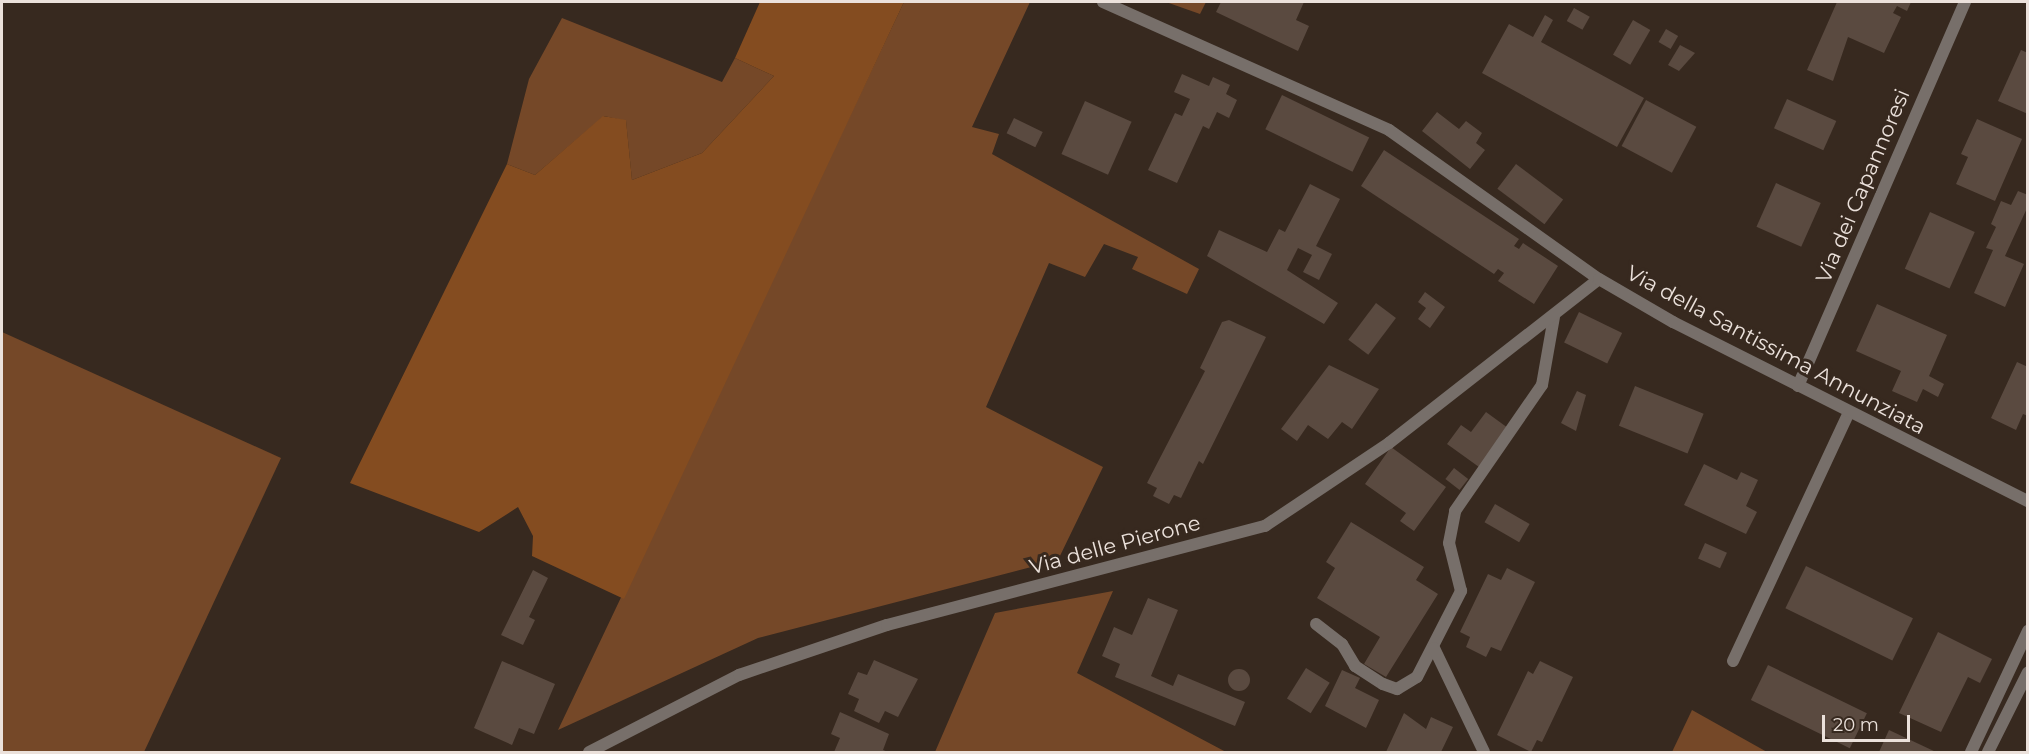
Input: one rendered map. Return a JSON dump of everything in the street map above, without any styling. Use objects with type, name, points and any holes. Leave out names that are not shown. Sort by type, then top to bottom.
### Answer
[{"type":"street","name":"Via della Santissima Annunziata","points":[[1103,2],[1389,130],[1466,180],[1599,279],[1798,386],[2028,501]]},
{"type":"street","name":"Via dei Capannoresi","points":[[1798,386],[1965,2]]},
{"type":"street","name":"Via delle Pierone","points":[[589,753],[739,675],[887,625],[1265,526],[1389,443],[1599,279]]},
{"type":"street","points":[[1316,624],[1342,644],[1355,666],[1396,689],[1417,677],[1434,648],[1461,591],[1449,543],[1450,525],[1542,385],[1554,316]]},
{"type":"street","points":[[1733,661],[1849,412]]},
{"type":"street","points":[[1971,753],[2028,631]]},
{"type":"street","points":[[1434,648],[1484,753]]},
{"type":"street","points":[[1989,753],[2028,672]]},
{"type":"shaded area","points":[[760,2],[904,2],[624,599],[532,556],[533,536],[518,507],[479,532],[350,483],[507,164],[535,175],[603,116],[626,120],[632,180],[702,153],[774,76],[735,58]]},
{"type":"shaded area","points":[[904,2],[1030,2],[972,127],[999,134],[992,154],[1199,269],[1187,294],[1132,269],[1138,257],[1104,244],[1085,277],[1049,263],[986,407],[1103,467],[1058,560],[758,638],[558,730]]},
{"type":"shaded area","points":[[1166,2],[1206,2],[1200,14]]},
{"type":"shaded area","points":[[562,18],[722,82],[735,58],[774,76],[702,153],[632,180],[626,121],[604,116],[535,175],[507,164],[529,79]]},
{"type":"shaded area","points":[[2,332],[281,458],[144,752],[2,752]]},
{"type":"shaded area","points":[[1113,591],[1077,673],[1226,752],[935,752],[995,613]]},
{"type":"shaded area","points":[[1692,710],[1767,752],[1672,752]]},
{"type":"building","points":[[1221,2],[1304,2],[1296,20],[1309,26],[1298,51],[1216,12]]},
{"type":"building","points":[[1837,2],[1911,2],[1907,11],[1897,6],[1893,13],[1901,17],[1884,53],[1848,37],[1833,81],[1807,70]]},
{"type":"building","points":[[1574,8],[1590,17],[1582,30],[1567,21]]},
{"type":"building","points":[[1545,15],[1553,20],[1541,42],[1644,98],[1617,147],[1482,73],[1509,24],[1533,37]]},
{"type":"building","points":[[1633,20],[1650,30],[1630,65],[1613,55]]},
{"type":"building","points":[[1666,29],[1678,36],[1671,49],[1658,42]]},
{"type":"building","points":[[1680,45],[1695,53],[1679,71],[1668,65]]},
{"type":"building","points":[[2021,50],[2028,53],[2028,114],[1998,101]]},
{"type":"building","points":[[1182,74],[1209,86],[1213,77],[1230,85],[1226,94],[1237,100],[1229,118],[1217,112],[1209,129],[1203,126],[1177,183],[1148,170],[1175,113],[1182,116],[1190,99],[1174,92]]},
{"type":"building","points":[[1282,95],[1369,138],[1353,172],[1265,129]]},
{"type":"building","points":[[1787,99],[1836,121],[1823,150],[1774,128]]},
{"type":"building","points":[[1646,100],[1696,127],[1672,173],[1622,146]]},
{"type":"building","points":[[1085,101],[1132,122],[1108,175],[1061,154]]},
{"type":"building","points":[[1437,112],[1459,129],[1466,121],[1482,133],[1476,143],[1485,150],[1470,169],[1422,131]]},
{"type":"building","points":[[1014,118],[1043,132],[1035,147],[1007,133]]},
{"type":"building","points":[[1977,119],[2022,139],[1995,201],[1956,184],[1968,157],[1961,154]]},
{"type":"building","points":[[1384,150],[1519,239],[1514,246],[1519,249],[1523,243],[1558,266],[1534,304],[1498,281],[1504,273],[1498,269],[1494,274],[1361,186]]},
{"type":"building","points":[[1516,164],[1563,200],[1544,224],[1497,189]]},
{"type":"building","points":[[1776,183],[1821,203],[1801,247],[1756,227]]},
{"type":"building","points":[[1310,184],[1340,199],[1316,246],[1332,254],[1319,280],[1303,272],[1312,255],[1298,248],[1287,270],[1338,303],[1324,324],[1207,256],[1219,230],[1267,252],[1279,229],[1285,232]]},
{"type":"building","points":[[2018,191],[2028,195],[2028,206],[2005,256],[2024,264],[2005,307],[1974,293],[1993,250],[1986,248],[1996,227],[1991,224],[2001,201],[2011,205]]},
{"type":"building","points":[[1930,212],[1975,232],[1950,289],[1905,269]]},
{"type":"building","points":[[1425,292],[1445,307],[1430,328],[1418,319],[1426,308],[1418,302]]},
{"type":"building","points":[[1376,303],[1396,318],[1368,355],[1348,340]]},
{"type":"building","points":[[1877,304],[1947,335],[1929,376],[1944,384],[1938,397],[1923,389],[1917,402],[1892,391],[1901,371],[1856,351]]},
{"type":"building","points":[[1579,312],[1622,333],[1607,364],[1564,343]]},
{"type":"building","points":[[1229,320],[1266,337],[1203,464],[1199,461],[1181,498],[1174,495],[1169,504],[1153,496],[1157,488],[1147,483],[1205,371],[1200,368],[1222,322]]},
{"type":"building","points":[[2017,362],[2028,367],[2028,416],[2023,414],[2016,430],[1991,418]]},
{"type":"building","points":[[1329,365],[1379,389],[1352,429],[1342,422],[1328,439],[1308,425],[1297,441],[1281,429]]},
{"type":"building","points":[[1635,386],[1704,414],[1688,454],[1619,426]]},
{"type":"building","points":[[1577,391],[1586,395],[1576,431],[1561,423]]},
{"type":"building","points":[[1486,412],[1508,428],[1479,467],[1447,444],[1461,425],[1471,432]]},
{"type":"building","points":[[1391,447],[1446,487],[1414,531],[1400,521],[1406,513],[1365,484]]},
{"type":"building","points":[[1704,464],[1737,480],[1741,472],[1758,480],[1746,506],[1757,512],[1746,534],[1684,505]]},
{"type":"building","points":[[1454,468],[1468,479],[1460,490],[1445,479]]},
{"type":"building","points":[[1495,504],[1530,524],[1519,542],[1484,522]]},
{"type":"building","points":[[1351,522],[1424,567],[1416,580],[1438,594],[1386,677],[1364,664],[1380,637],[1317,598],[1335,568],[1326,562]]},
{"type":"building","points":[[1705,543],[1727,553],[1720,568],[1698,559]]},
{"type":"building","points":[[1806,566],[1913,618],[1892,660],[1785,608]]},
{"type":"building","points":[[1507,568],[1535,582],[1501,651],[1491,647],[1486,657],[1466,647],[1470,637],[1460,632],[1488,574],[1501,580]]},
{"type":"building","points":[[533,570],[548,578],[529,617],[535,620],[523,645],[501,635]]},
{"type":"building","points":[[1148,598],[1178,610],[1151,676],[1173,686],[1178,674],[1245,702],[1235,726],[1115,677],[1120,664],[1102,656],[1114,627],[1132,635]]},
{"type":"building","points":[[1938,632],[1992,659],[1980,683],[1968,677],[1941,732],[1899,713]]},
{"type":"building","points":[[874,660],[918,679],[898,717],[885,711],[879,723],[854,711],[859,699],[848,694],[858,672],[867,675]]},
{"type":"building","points":[[502,661],[555,684],[534,734],[519,728],[512,745],[474,728]]},
{"type":"building","points":[[1540,661],[1573,677],[1542,742],[1537,740],[1531,752],[1497,735],[1528,671],[1533,674]]},
{"type":"building","points":[[1768,665],[1867,713],[1850,748],[1751,700]]},
{"type":"building","points":[[1306,668],[1330,683],[1311,713],[1287,699]]},
{"type":"building","points":[[1239,669],[1247,672],[1250,680],[1247,688],[1239,691],[1231,688],[1228,680],[1231,672]]},
{"type":"building","points":[[1342,670],[1360,678],[1355,688],[1379,700],[1366,728],[1325,706]]},
{"type":"building","points":[[840,712],[889,734],[883,750],[888,752],[834,752],[840,738],[831,734]]},
{"type":"building","points":[[1404,713],[1426,729],[1431,717],[1453,727],[1441,752],[1386,752]]},
{"type":"building","points":[[1889,730],[1936,752],[1879,752]]}]
